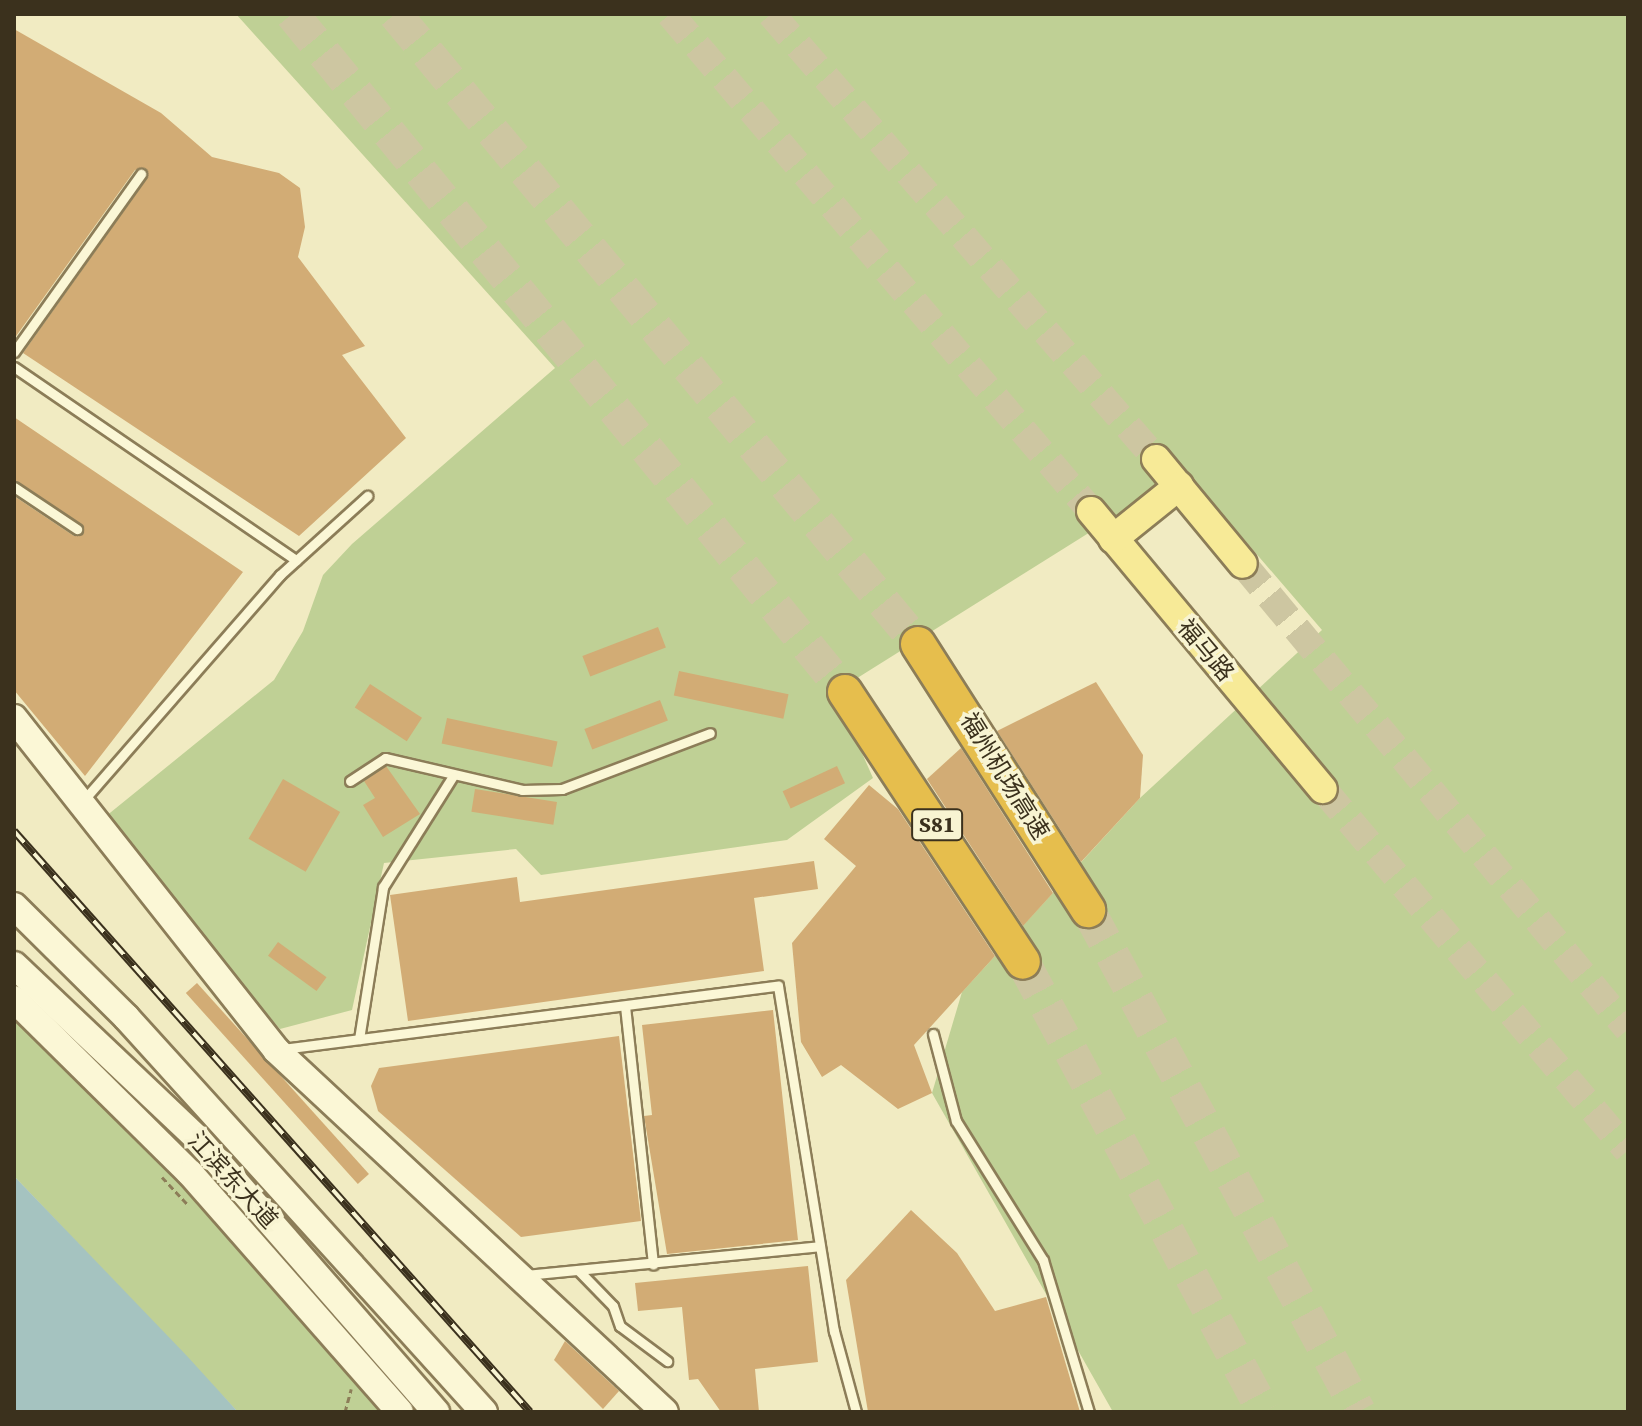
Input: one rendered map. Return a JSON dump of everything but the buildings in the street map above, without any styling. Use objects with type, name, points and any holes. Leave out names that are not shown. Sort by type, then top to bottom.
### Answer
[{"type":"highway","name":"福州机场高速","points":[[918,644],[1088,910]]},
{"type":"highway","name":"S81","points":[[845,692],[1023,962]]},
{"type":"main road","points":[[1156,459],[1243,564]]},
{"type":"main road","points":[[1113,539],[1179,486]]},
{"type":"main road","name":"福马路","points":[[1091,511],[1323,789]]},
{"type":"street","points":[[14,718],[276,1050],[512,1276],[665,1412]]},
{"type":"street","points":[[14,906],[126,1017],[484,1412]]},
{"type":"street","name":"江滨东大道","points":[[14,965],[197,1138],[436,1412]]},
{"type":"street","points":[[14,999],[190,1173],[400,1412]]},
{"type":"lane","points":[[14,352],[141,174]]},
{"type":"lane","points":[[14,367],[296,560]]},
{"type":"lane","points":[[14,487],[77,529]]},
{"type":"lane","points":[[82,802],[296,560],[367,496]]},
{"type":"lane","points":[[350,781],[385,758],[522,790],[562,789],[710,733]]},
{"type":"lane","points":[[359,1039],[383,887],[453,776]]},
{"type":"lane","points":[[276,1050],[778,986],[820,1246],[856,1412]]},
{"type":"lane","points":[[625,1006],[653,1264]]},
{"type":"lane","points":[[933,1034],[956,1121],[1043,1260],[1089,1412]]},
{"type":"lane","points":[[512,1276],[820,1246]]},
{"type":"lane","points":[[578,1270],[613,1306],[620,1326],[667,1361]]},
{"type":"path","points":[[161,1175],[193,1210]]},
{"type":"path","points":[[345,1412],[351,1384],[359,1394]]},
{"type":"green space","points":[[236,14],[1628,14],[1628,1412],[1113,1412],[932,1093],[962,992],[1140,798],[1322,630],[1186,472],[835,692],[873,778],[787,840],[541,875],[516,849],[384,863],[352,1010],[280,1029],[100,821],[274,680],[303,631],[323,575],[352,544],[555,368]]},
{"type":"green space","points":[[14,1007],[230,1235],[387,1412],[238,1412],[14,1176]]},
{"type":"water","points":[[14,1176],[187,1356],[238,1412],[14,1412]]},
{"type":"tunnel","points":[[292,14],[845,692]]},
{"type":"tunnel","points":[[395,14],[918,644]]},
{"type":"tunnel","points":[[670,14],[1091,511]]},
{"type":"tunnel","points":[[771,14],[1156,459]]},
{"type":"tunnel","points":[[1243,564],[1628,1029]]},
{"type":"tunnel","points":[[1323,789],[1628,1151]]},
{"type":"tunnel","points":[[1088,910],[1359,1412]]},
{"type":"tunnel","points":[[1023,962],[1264,1412]]},
{"type":"railway","points":[[14,831],[530,1412]]}]
